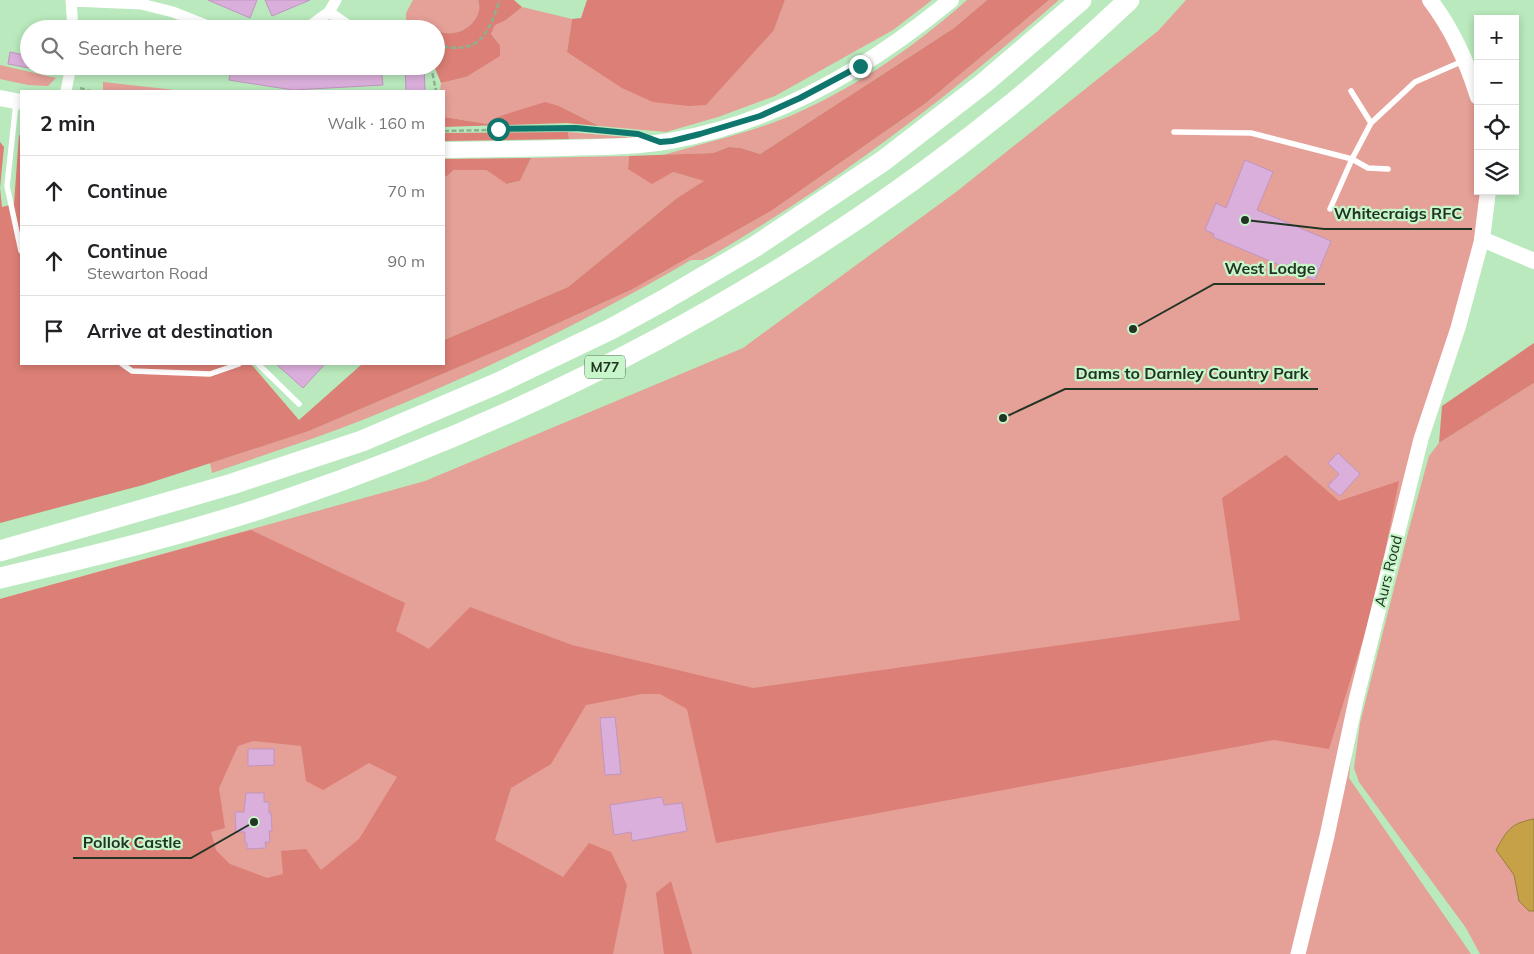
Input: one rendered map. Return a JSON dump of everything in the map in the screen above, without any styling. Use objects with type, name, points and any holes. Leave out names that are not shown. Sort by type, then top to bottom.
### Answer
[{"type":"highway","name":"M77","points":[[0,551],[223,487],[362,441],[496,384],[611,329],[756,246],[883,161],[984,83],[1081,0]]},
{"type":"highway","name":"M77","points":[[0,578],[77,560],[279,503],[408,456],[504,415],[653,343],[736,295],[871,209],[1003,111],[1064,60],[1129,0]]},
{"type":"main road","points":[[445,150],[631,146],[672,141],[729,126],[760,116],[844,76],[894,44],[951,0]]},
{"type":"main road","points":[[1430,0],[1455,37],[1474,86]]},
{"type":"main road","name":"Aurs Road","points":[[1482,239],[1488,195]]},
{"type":"main road","points":[[1482,239],[1534,261]]},
{"type":"street","points":[[173,12],[175,0]]},
{"type":"street","points":[[318,20],[329,12],[336,0]]},
{"type":"street","points":[[72,20],[71,1],[141,4],[173,12],[193,20]]},
{"type":"street","points":[[329,12],[340,20]]},
{"type":"street","points":[[66,90],[69,75]]},
{"type":"street","name":"Aurs Road","points":[[1298,954],[1327,836],[1356,700],[1421,439],[1458,328],[1482,239]]},
{"type":"lane","points":[[1330,209],[1352,159],[1371,123],[1415,82],[1465,61]]},
{"type":"lane","points":[[1351,91],[1371,123]]},
{"type":"lane","points":[[12,100],[7,186],[20,246]]},
{"type":"lane","points":[[1174,132],[1251,133],[1352,159],[1368,168],[1388,168]]},
{"type":"lane","points":[[124,365],[132,370],[210,374],[236,365]]},
{"type":"lane","points":[[259,365],[299,404]]},
{"type":"path","points":[[445,46],[461,48],[480,41],[492,22],[500,0]]},
{"type":"path","points":[[433,75],[436,90]]},
{"type":"path","points":[[445,131],[576,128],[603,131]]},
{"type":"shaded area","points":[[413,0],[478,0],[479,6],[477,17],[469,26],[464,30],[452,33],[445,33],[445,20],[406,20],[406,13]]},
{"type":"shaded area","points":[[478,0],[514,0],[522,7],[506,20],[495,25],[491,34],[500,45],[500,56],[466,77],[441,83],[438,75],[445,75],[445,33],[464,30],[477,17]]},
{"type":"shaded area","points":[[587,0],[785,0],[774,30],[706,105],[689,106],[653,102],[622,88],[567,52],[572,19],[581,18]]},
{"type":"shaded area","points":[[785,0],[932,0],[893,30],[775,96],[718,117],[666,132],[599,126],[559,106],[497,117],[488,124],[445,117],[445,90],[440,90],[441,83],[466,77],[500,45],[491,34],[495,24],[506,20],[522,7],[572,19],[567,52],[774,30]]},
{"type":"shaded area","points":[[967,0],[987,0],[954,28],[760,154],[741,148],[729,147],[713,153],[663,155],[764,126],[820,102],[886,63],[928,33]]},
{"type":"shaded area","points":[[987,0],[1049,0],[926,103],[771,211],[633,289],[515,343],[309,431],[143,485],[0,523],[0,188],[2,207],[14,204],[19,135],[20,365],[252,365],[299,420],[361,365],[445,365],[445,340],[568,287],[677,198],[704,181],[673,172],[652,184],[628,169],[629,156],[713,153],[729,147],[741,148],[760,154],[954,28]]},
{"type":"shaded area","points":[[1049,0],[1059,0],[916,118],[809,194],[713,255],[703,260],[691,260],[572,325],[449,384],[346,426],[212,473],[210,463],[309,431],[515,343],[633,289],[771,211],[926,103]]},
{"type":"shaded area","points":[[1186,0],[1429,0],[1465,61],[1474,94],[1474,195],[1486,195],[1356,700],[1349,778],[1471,954],[0,954],[0,599],[425,481],[743,348],[956,192],[1158,31]]},
{"type":"shaded area","points":[[0,65],[20,70],[20,75],[43,75],[56,78],[48,86],[28,85],[0,79]]},
{"type":"shaded area","points":[[103,82],[175,90],[103,90]]},
{"type":"shaded area","points":[[545,102],[559,106],[599,126],[566,123],[445,127],[445,117],[488,124],[497,117]]},
{"type":"shaded area","points":[[568,132],[639,138],[569,139]]},
{"type":"shaded area","points":[[568,132],[569,139],[445,141],[445,133]]},
{"type":"shaded area","points":[[0,142],[4,147],[0,188]]},
{"type":"shaded area","points":[[629,156],[628,169],[673,172],[705,181],[677,198],[568,287],[445,340],[445,176],[454,170],[486,170],[508,184],[520,181],[531,158]]},
{"type":"shaded area","points":[[531,158],[520,181],[507,184],[486,170],[454,170],[445,176],[445,159]]},
{"type":"shaded area","points":[[1534,343],[1534,383],[1439,443],[1442,406]]},
{"type":"shaded area","points":[[1534,383],[1534,954],[1480,954],[1466,928],[1359,782],[1354,768],[1360,723],[1429,456],[1439,443]]},
{"type":"shaded area","points":[[1286,455],[1339,501],[1399,481],[1375,601],[1329,749],[1274,740],[716,843],[687,709],[660,694],[642,694],[586,705],[551,764],[511,788],[495,840],[563,877],[589,843],[611,852],[627,885],[613,954],[0,954],[0,599],[251,530],[405,603],[396,631],[429,649],[470,607],[572,645],[753,688],[1240,620],[1222,498]],"holes":[[[253,741],[301,746],[306,781],[323,790],[369,763],[397,777],[359,839],[321,870],[306,849],[281,851],[283,874],[267,878],[230,864],[216,850],[211,832],[225,828],[219,788],[238,746]]]},
{"type":"shaded area","points":[[1534,819],[1534,911],[1529,911],[1519,901],[1514,875],[1496,850],[1510,828]]},
{"type":"shaded area","points":[[671,881],[692,954],[664,954],[656,893]]},
{"type":"building","points":[[208,0],[257,0],[250,18]]},
{"type":"building","points":[[265,0],[310,0],[272,16]]},
{"type":"building","points":[[10,52],[20,54],[20,66],[8,64]]},
{"type":"building","points":[[230,75],[382,75],[383,85],[293,90],[229,80]]},
{"type":"building","points":[[405,75],[424,75],[425,90],[406,90]]},
{"type":"building","points":[[1245,160],[1273,172],[1257,210],[1331,241],[1315,280],[1213,237],[1214,234],[1205,230],[1216,203],[1226,208]]},
{"type":"building","points":[[277,365],[324,365],[303,388]]},
{"type":"building","points":[[1338,453],[1360,474],[1340,496],[1328,486],[1339,474],[1328,463]]},
{"type":"building","points":[[615,717],[621,774],[605,775],[600,718]]},
{"type":"building","points":[[248,749],[274,749],[274,765],[248,766]]},
{"type":"building","points":[[246,793],[264,793],[264,802],[269,802],[272,831],[269,831],[270,842],[265,842],[266,848],[247,849],[245,832],[236,832],[235,812],[244,812]]},
{"type":"building","points":[[662,797],[664,805],[682,803],[687,831],[632,841],[631,832],[614,835],[610,805]]},
{"type":"place","name":"Whitecraigs RFC","points":[[1245,220]]},
{"type":"place","name":"West Lodge","points":[[1133,329]]},
{"type":"place","name":"Dams to Darnley Country Park","points":[[1003,418]]},
{"type":"place","name":"Pollok Castle","points":[[254,822]]},
{"type":"route","points":[[498,129],[576,128],[638,134],[660,142],[672,141],[760,116],[828,85],[860,66]]}]
